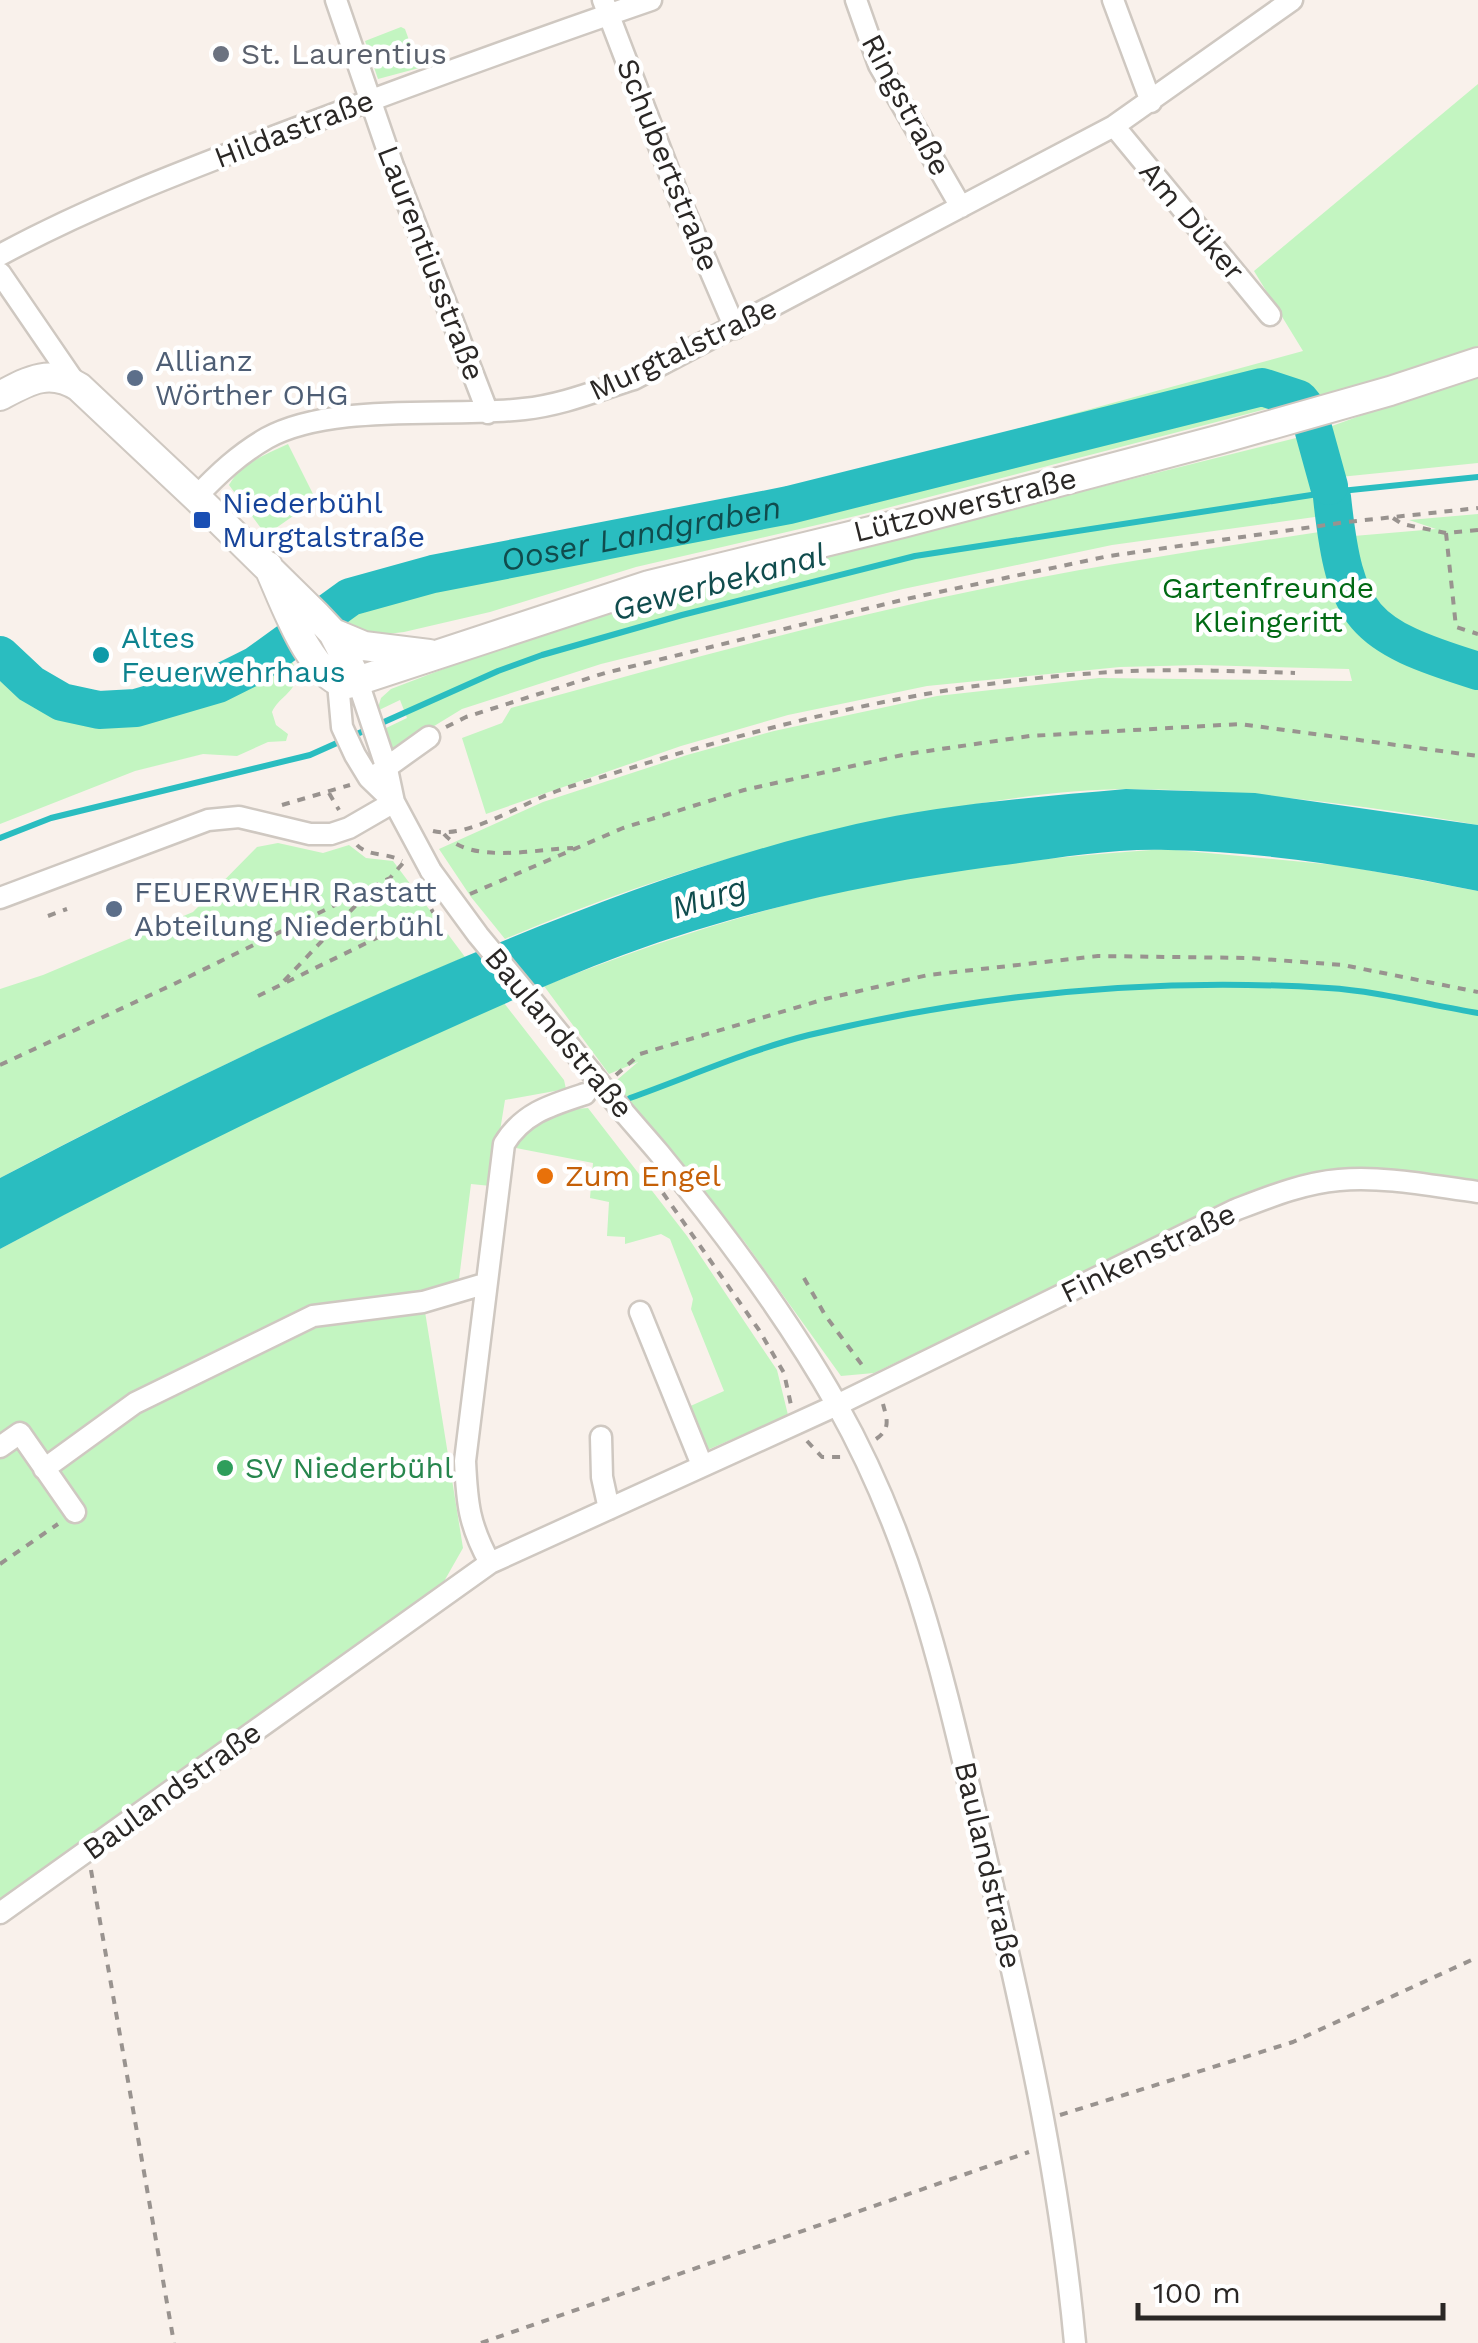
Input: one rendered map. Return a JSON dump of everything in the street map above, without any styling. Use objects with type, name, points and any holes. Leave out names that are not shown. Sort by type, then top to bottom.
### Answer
[{"type":"main road","name":"Lützowerstraße","points":[[348,682],[648,585],[902,523],[1309,414],[1478,362]]},
{"type":"main road","points":[[0,396],[48,376],[58,376],[78,387],[196,496]]},
{"type":"main road","name":"Baulandstraße","points":[[196,496],[268,566],[315,624],[348,682]]},
{"type":"main road","points":[[315,624],[381,650],[436,655]]},
{"type":"main road","name":"Baulandstraße","points":[[315,624],[307,648],[321,671],[348,682]]},
{"type":"street","name":"Laurentiusstraße","points":[[336,0],[488,413]]},
{"type":"street","name":"Hildastraße","points":[[0,254],[68,218],[605,7],[651,0]]},
{"type":"street","name":"Ringstraße","points":[[856,0],[879,65],[961,207]]},
{"type":"street","points":[[1112,0],[1151,102]]},
{"type":"street","name":"Murgtalstraße","points":[[196,496],[226,464],[270,436],[319,421],[361,416],[488,413],[576,399],[634,379],[1114,126],[1292,0]]},
{"type":"street","name":"Schubertstraße","points":[[605,7],[679,198],[735,328]]},
{"type":"street","name":"Am Düker","points":[[1114,126],[1270,315]]},
{"type":"street","points":[[0,273],[78,387]]},
{"type":"street","name":"Baulandstraße","points":[[348,682],[370,718],[381,748],[378,774]]},
{"type":"street","name":"Baulandstraße","points":[[348,682],[342,727],[355,755],[378,774],[431,872],[478,935],[592,1084],[660,1154],[751,1273],[837,1405],[906,1550],[936,1646],[1046,2120],[1064,2230],[1076,2343]]},
{"type":"street","points":[[378,774],[429,736]]},
{"type":"street","points":[[0,898],[41,899],[208,820],[239,817],[310,834],[332,834],[394,802]]},
{"type":"street","points":[[490,1563],[474,1534],[466,1500],[465,1461],[504,1144],[520,1122],[592,1084]]},
{"type":"street","name":"Finkenstraße","points":[[837,1405],[1235,1210],[1287,1190],[1336,1180],[1366,1179],[1478,1192]]},
{"type":"street","points":[[44,1468],[135,1403],[312,1316],[423,1302],[484,1284]]},
{"type":"street","points":[[640,1312],[702,1465]]},
{"type":"street","name":"Baulandstraße","points":[[0,1914],[490,1563],[837,1405]]},
{"type":"street","points":[[0,1447],[20,1434],[74,1512]]},
{"type":"street","points":[[601,1437],[602,1477],[609,1508]]},
{"type":"path","points":[[429,736],[466,717],[606,673],[906,599],[1109,556],[1347,522],[1478,508]]},
{"type":"path","points":[[1392,517],[1402,524],[1446,533],[1478,530]]},
{"type":"path","points":[[1446,533],[1456,627],[1478,634]]},
{"type":"path","points":[[424,829],[444,834],[458,832],[550,794],[687,750],[808,717],[933,692],[1096,673],[1295,673]]},
{"type":"path","points":[[461,898],[623,828],[744,790],[907,754],[1030,736],[1240,724],[1478,756]]},
{"type":"path","points":[[281,805],[330,793]]},
{"type":"path","points":[[349,828],[364,852],[390,854],[408,869]]},
{"type":"path","points":[[444,834],[461,848],[486,854],[578,848]]},
{"type":"path","points":[[0,1065],[390,878],[404,862]]},
{"type":"path","points":[[282,984],[374,886]]},
{"type":"path","points":[[41,899],[67,909]]},
{"type":"path","points":[[258,996],[444,905]]},
{"type":"path","points":[[592,1084],[640,1054],[825,998],[928,975],[1098,956],[1343,965],[1478,992]]},
{"type":"path","points":[[663,1193],[784,1374],[788,1400],[809,1445],[822,1456],[838,1458],[880,1436],[888,1422],[876,1384],[804,1278]]},
{"type":"path","points":[[0,1564],[74,1512]]},
{"type":"path","points":[[88,1851],[174,2343]]},
{"type":"path","points":[[1046,2120],[1293,2042],[1478,1957]]},
{"type":"path","points":[[482,2343],[1050,2144]]},
{"type":"green space","points":[[401,27],[419,68],[378,79],[365,41]]},
{"type":"green space","points":[[1478,84],[1478,346],[1393,376],[860,515],[636,567],[490,612],[404,632],[379,635],[361,629],[340,618],[323,602],[371,577],[595,529],[735,506],[1303,351],[1254,271]]},
{"type":"green space","points":[[1478,373],[1478,463],[1340,477],[1332,426]]},
{"type":"green space","points":[[1300,437],[1322,516],[1112,545],[903,589],[601,664],[462,709],[390,753],[382,730],[407,718],[400,700],[377,711],[381,698],[391,689],[532,635],[623,606]]},
{"type":"green space","points":[[288,444],[316,500],[266,535],[229,485],[247,465]]},
{"type":"green space","name":"Gartenfreunde Kleingeritt","points":[[1478,514],[1478,666],[1423,648],[1385,627],[1359,593],[1342,537],[1436,529],[1409,520]]},
{"type":"green space","points":[[1326,531],[1344,600],[1369,631],[1402,652],[1478,677],[1478,825],[1348,805],[1218,792],[1130,789],[1036,795],[885,820],[774,846],[665,878],[505,939],[439,849],[543,802],[687,755],[774,731],[937,696],[1099,678],[1352,681],[1349,669],[1200,665],[1120,667],[927,686],[788,715],[681,746],[486,814],[462,738],[502,723],[511,708],[858,617],[1064,573]]},
{"type":"green space","points":[[286,650],[299,675],[272,712],[276,725],[288,734],[286,741],[268,742],[237,756],[203,754],[135,771],[0,824],[0,667],[32,697],[54,711],[74,717],[123,718],[177,708],[224,691],[254,675]]},
{"type":"green space","points":[[278,843],[323,853],[349,845],[366,858],[393,861],[465,957],[230,1062],[0,1178],[0,989],[193,912],[257,847]]},
{"type":"green space","points":[[1165,849],[1346,866],[1478,891],[1478,1180],[1359,1169],[1312,1173],[1253,1192],[874,1373],[841,1376],[744,1241],[611,1085],[638,1062],[609,1074],[544,986],[719,924],[868,886],[994,865]]},
{"type":"green space","name":"SV Niederbühl","points":[[504,1003],[564,1080],[566,1089],[505,1100],[491,1186],[471,1184],[458,1287],[422,1293],[463,1548],[438,1592],[0,1901],[0,1249],[277,1106]]},
{"type":"green space","points":[[588,1108],[687,1236],[777,1370],[788,1415],[705,1451],[686,1408],[724,1391],[691,1309],[693,1299],[670,1239],[661,1234],[625,1244],[625,1237],[607,1236],[609,1202],[590,1198],[593,1163],[516,1148],[523,1125],[548,1111]]},
{"type":"water","name":"Murg","points":[[1126,789],[1255,793],[1478,825],[1478,891],[1285,858],[1147,850],[948,873],[807,900],[714,924],[536,990],[244,1124],[0,1249],[0,1178],[283,1037],[506,940],[703,867],[856,824],[957,806]]},
{"type":"waterway","name":"Ooser Landgraben","points":[[0,655],[31,684],[62,702],[99,710],[136,708],[218,684],[256,665],[350,597],[433,574],[789,505],[1262,387],[1299,399],[1308,410],[1329,486]]},
{"type":"waterway","points":[[1280,387],[1283,391]]},
{"type":"waterway","name":"Gewerbekanal","points":[[0,838],[51,818],[310,755],[542,655],[915,556],[1331,492],[1478,477]]},
{"type":"waterway","points":[[1332,497],[1344,571],[1366,616],[1408,646],[1478,671]]},
{"type":"waterway","points":[[630,1098],[809,1035],[937,1009],[1067,992],[1197,985],[1328,988],[1478,1013]]},
{"type":"place","name":"St. Laurentius","points":[[221,54]]},
{"type":"place","name":"Allianz Wörther OHG","points":[[135,378]]},
{"type":"place","name":"Niederbühl Murgtalstraße","points":[[202,520]]},
{"type":"place","name":"Altes Feuerwehrhaus","points":[[101,655]]},
{"type":"place","name":"FEUERWEHR Rastatt Abteilung Niederbühl","points":[[114,909]]},
{"type":"place","name":"Zum Engel","points":[[545,1176]]},
{"type":"place","name":"SV Niederbühl","points":[[225,1468]]}]
